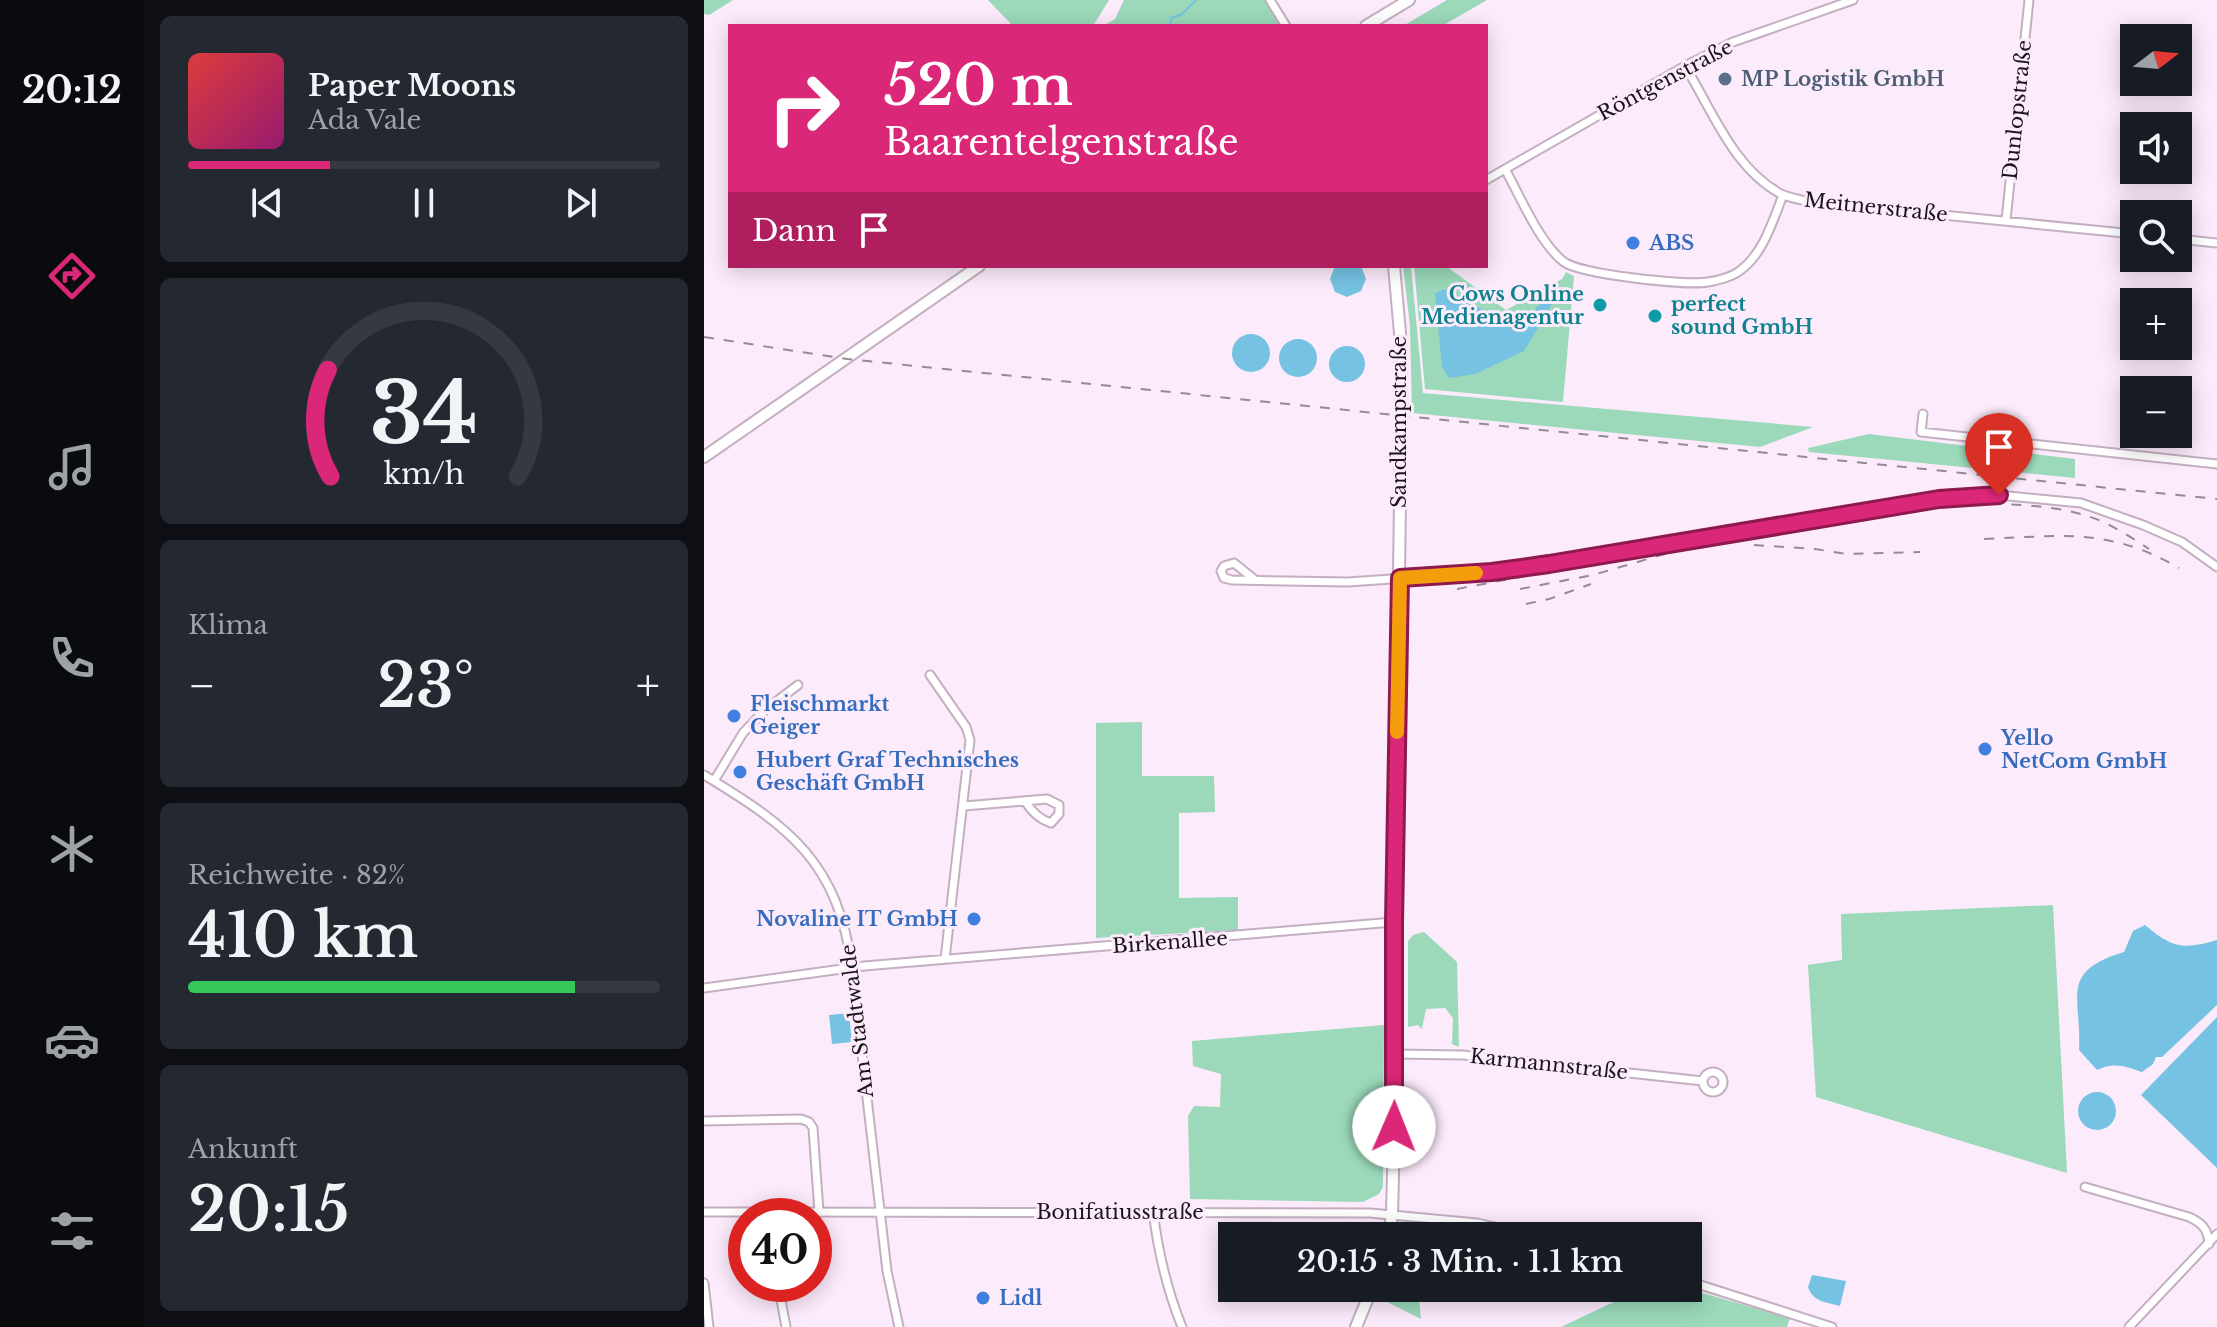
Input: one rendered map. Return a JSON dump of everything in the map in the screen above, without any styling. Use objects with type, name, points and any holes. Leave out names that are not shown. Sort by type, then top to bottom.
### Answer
[{"type":"street","points":[[1270,0],[1285,24]]},
{"type":"street","points":[[1369,24],[1409,0]]},
{"type":"street","name":"Röntgenstraße","points":[[1488,179],[1685,66],[1733,42],[1853,0]]},
{"type":"street","name":"Dunlopstraße","points":[[2006,220],[2029,0]]},
{"type":"street","name":"Meitnerstraße","points":[[1685,66],[1739,158],[1758,178],[1783,195],[1811,202],[2120,232]]},
{"type":"street","points":[[1505,169],[1546,241],[1564,262],[1590,272],[1685,282],[1707,283],[1729,277],[1742,269],[1761,248],[1783,195]]},
{"type":"street","points":[[2192,240],[2217,243]]},
{"type":"street","points":[[704,457],[976,268]]},
{"type":"street","name":"Sandkampstraße","points":[[1391,1222],[1401,432],[1400,333],[1394,268]]},
{"type":"street","points":[[1923,414],[1921,432],[2217,464]]},
{"type":"street","points":[[1254,579],[1348,582],[1492,572],[1939,499],[1982,495],[2081,503],[2182,542],[2217,567]]},
{"type":"street","points":[[930,675],[966,727],[970,740],[945,959]]},
{"type":"street","points":[[714,781],[743,733],[765,710],[798,685]]},
{"type":"street","name":"Am Stadtwalde","points":[[704,775],[763,811],[798,842],[820,871],[844,922],[887,1271],[899,1327]]},
{"type":"street","points":[[964,806],[1047,799],[1059,805],[1059,814],[1051,823],[1030,810],[1025,801]]},
{"type":"street","name":"Birkenallee","points":[[704,988],[945,959],[1394,922]]},
{"type":"street","name":"Karmannstraße","points":[[1394,1054],[1463,1055],[1703,1081]]},
{"type":"street","points":[[704,1121],[801,1119],[809,1122],[813,1128],[818,1198]]},
{"type":"street","points":[[2085,1187],[2189,1217],[2201,1223],[2209,1234],[2209,1244]]},
{"type":"street","points":[[1153,1211],[1171,1301],[1182,1327]]},
{"type":"street","name":"Bonifatiusstraße","points":[[704,1212],[728,1213]]},
{"type":"street","name":"Bonifatiusstraße","points":[[832,1212],[1392,1214],[1468,1222]]},
{"type":"street","points":[[2129,1327],[2217,1234]]},
{"type":"street","points":[[704,1283],[709,1327]]},
{"type":"street","points":[[1702,1286],[1832,1327]]},
{"type":"street","points":[[781,1302],[786,1327]]},
{"type":"street","points":[[1356,1327],[1366,1302]]},
{"type":"street","points":[[1790,1327],[1794,1316]]},
{"type":"green space","points":[[704,0],[733,0],[709,15],[704,14]]},
{"type":"green space","points":[[988,0],[1109,0],[1094,24],[1011,24]]},
{"type":"green space","points":[[1124,0],[1267,0],[1282,24],[1106,24],[1115,19]]},
{"type":"green space","points":[[1447,0],[1487,0],[1445,24],[1406,24]]},
{"type":"green space","points":[[1403,268],[1411,268],[1423,393],[1813,427],[1760,447],[1412,413],[1410,326]]},
{"type":"green space","points":[[1414,268],[1449,268],[1506,310],[1562,279],[1566,272],[1574,276],[1563,402],[1425,389]],"holes":[[[1444,289],[1509,323],[1521,323],[1534,312],[1475,374],[1435,293]]]},
{"type":"green space","points":[[1869,434],[2075,459],[2075,478],[1809,452],[1808,448]]},
{"type":"green space","points":[[1142,722],[1142,776],[1214,776],[1215,812],[1179,813],[1179,898],[1238,897],[1238,930],[1096,938],[1096,723]]},
{"type":"green space","points":[[2053,905],[2067,1173],[1816,1097],[1808,965],[1842,960],[1841,914]]},
{"type":"green space","points":[[1424,932],[1457,962],[1459,1047],[1452,1044],[1453,1018],[1445,1008],[1426,1009],[1422,1029],[1418,1025],[1408,1027],[1408,941],[1413,935]]},
{"type":"green space","points":[[1384,1025],[1383,1187],[1379,1194],[1363,1202],[1190,1199],[1188,1116],[1194,1106],[1220,1107],[1221,1074],[1193,1066],[1192,1041]]},
{"type":"green space","points":[[1702,1293],[1790,1318],[1787,1327],[1561,1327],[1614,1302],[1702,1302]]},
{"type":"green space","points":[[1387,1302],[1419,1302],[1421,1319]]},
{"type":"water","points":[[1334,268],[1362,268],[1366,279],[1361,291],[1347,297],[1335,292],[1330,279]]},
{"type":"water","points":[[1444,289],[1509,323],[1521,323],[1549,295],[1555,299],[1524,351],[1475,374],[1449,378],[1442,367],[1435,293]]},
{"type":"water","points":[[1251,334],[1265,339],[1270,353],[1265,367],[1251,372],[1237,367],[1232,353],[1237,339]]},
{"type":"water","points":[[1298,339],[1312,344],[1317,358],[1312,372],[1298,377],[1284,372],[1279,358],[1284,344]]},
{"type":"water","points":[[1347,346],[1360,351],[1365,364],[1360,377],[1347,382],[1334,377],[1329,364],[1334,351]]},
{"type":"water","points":[[2145,925],[2178,945],[2217,940],[2217,1005],[2142,1072],[2119,1066],[2097,1070],[2079,1050],[2078,989],[2090,968],[2124,952],[2133,931]]},
{"type":"water","points":[[849,1013],[852,1042],[832,1044],[829,1015]]},
{"type":"water","points":[[2217,1017],[2217,1168],[2141,1095]]},
{"type":"water","points":[[2097,1092],[2110,1098],[2116,1111],[2110,1124],[2097,1130],[2084,1124],[2078,1111],[2084,1098]]},
{"type":"water","points":[[1812,1275],[1846,1281],[1840,1306],[1813,1296],[1808,1287]]},
{"type":"waterway","points":[[1170,24],[1171,18],[1181,15],[1196,0]]},
{"type":"railway","points":[[704,337],[847,359],[2217,499]]},
{"type":"railway","points":[[1520,589],[1593,575],[1675,551],[1959,504],[2031,506],[2084,515],[2126,534],[2149,549]]},
{"type":"railway","points":[[1984,539],[2061,536],[2107,540],[2130,546],[2179,568]]},
{"type":"railway","points":[[1754,545],[1847,554],[1920,552]]},
{"type":"railway","points":[[1457,589],[1536,574]]},
{"type":"railway","points":[[1526,604],[1591,584]]},
{"type":"slow traffic","points":[[1397,732],[1400,578],[1476,573]]},
{"type":"place","name":"MP Logistik GmbH","points":[[1725,79]]},
{"type":"place","name":"ABS","points":[[1633,243]]},
{"type":"place","name":"Cows Online Medienagentur","points":[[1600,305]]},
{"type":"place","name":"perfect sound GmbH","points":[[1655,316]]},
{"type":"place","name":"Fleischmarkt Geiger","points":[[734,716]]},
{"type":"place","name":"Yello NetCom GmbH","points":[[1985,749]]},
{"type":"place","name":"Hubert Graf Technisches Geschäft GmbH","points":[[740,772]]},
{"type":"place","name":"Novaline IT GmbH","points":[[974,919]]},
{"type":"place","name":"Lidl","points":[[983,1298]]},
{"type":"route","points":[[1394,1127],[1400,578],[1492,572],[1939,499],[1999,495]]}]
